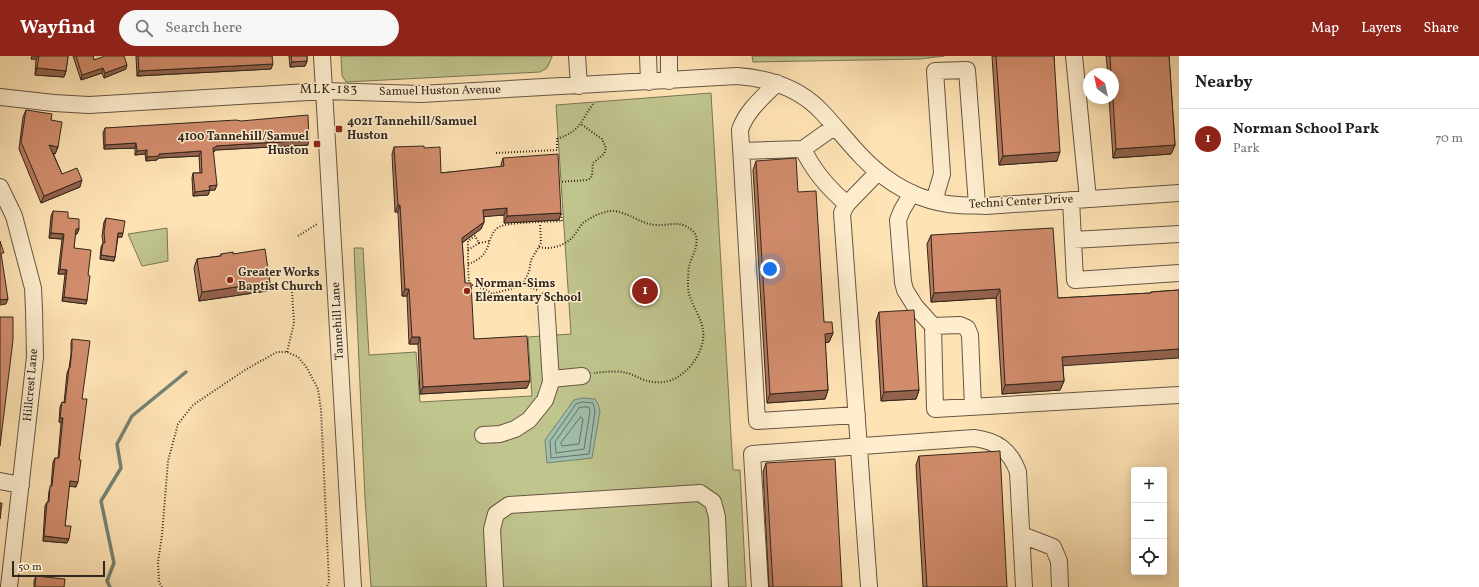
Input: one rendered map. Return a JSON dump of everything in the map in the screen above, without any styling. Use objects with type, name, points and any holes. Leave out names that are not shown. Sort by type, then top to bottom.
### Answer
[{"type":"street","name":"Tannehill Lane","points":[[322,56],[353,587]]},
{"type":"street","points":[[577,56],[579,86]]},
{"type":"street","points":[[648,56],[649,82]]},
{"type":"street","points":[[669,56],[669,81]]},
{"type":"street","points":[[1074,56],[1088,199]]},
{"type":"street","points":[[934,201],[942,174],[935,71],[967,70],[977,205]]},
{"type":"street","name":"Samuel Huston Avenue","points":[[0,97],[89,105],[325,91],[421,94],[737,76]]},
{"type":"street","name":"Techni Center Drive","points":[[737,76],[763,79],[790,89],[806,99],[817,108],[858,154],[878,172],[895,184],[912,193],[934,201],[959,205],[986,206],[1179,193]]},
{"type":"street","points":[[777,84],[752,109],[743,122],[740,130],[757,421],[857,415]]},
{"type":"street","points":[[742,151],[803,148],[834,126]]},
{"type":"street","points":[[803,148],[809,161],[828,186],[847,204]]},
{"type":"street","points":[[869,587],[842,213],[847,204],[878,172]]},
{"type":"street","name":"Hillcrest Lane","points":[[0,187],[14,216],[33,288],[34,310],[35,357],[9,587]]},
{"type":"street","points":[[912,193],[898,220],[903,282],[905,290],[915,306],[932,326],[935,409],[1179,395]]},
{"type":"street","points":[[1071,200],[1075,280],[1179,273]]},
{"type":"street","points":[[1073,240],[1179,234]]},
{"type":"street","points":[[483,435],[500,434],[515,429],[529,420],[545,400],[551,382],[546,301]]},
{"type":"street","points":[[932,326],[960,325],[967,328],[970,335],[973,407]]},
{"type":"street","points":[[551,379],[582,376]]},
{"type":"street","points":[[760,587],[752,454],[974,438],[988,440],[997,444],[1006,451],[1014,462],[1018,472],[1024,587]]},
{"type":"street","points":[[0,481],[21,485]]},
{"type":"street","points":[[495,587],[492,529],[496,514],[509,505],[700,493],[713,502],[717,516],[720,587]]},
{"type":"street","points":[[1022,535],[1053,547],[1059,561],[1060,587]]},
{"type":"path","points":[[496,153],[557,150],[557,139],[569,134],[581,124],[593,104]]},
{"type":"path","points":[[559,188],[558,181],[586,180],[591,178],[593,163],[604,154],[606,148],[602,139],[581,124]]},
{"type":"path","points":[[468,264],[476,261],[484,254],[489,248],[493,234],[501,226],[562,221],[561,208]]},
{"type":"path","points":[[539,247],[553,248],[563,245],[572,238],[583,224],[594,216],[604,212],[615,211],[626,213],[645,223],[656,225],[676,223],[690,229],[695,234],[697,243],[689,267],[688,289],[691,302],[703,331],[701,345],[694,362],[678,377],[666,382],[644,380],[627,372],[609,371],[582,376]]},
{"type":"path","points":[[479,243],[475,236],[468,241],[469,283],[475,286],[483,287],[492,294],[517,287],[523,283],[529,272],[531,260],[541,243],[540,223]]},
{"type":"path","points":[[298,236],[319,224]]},
{"type":"path","points":[[468,250],[479,243],[490,241]]},
{"type":"path","points":[[286,352],[294,323],[292,292]]},
{"type":"path","points":[[162,587],[159,582],[158,562],[162,535],[168,462],[178,424],[193,405],[245,370],[277,352],[286,352],[298,357],[307,368],[318,389],[321,410],[329,582],[327,587]]},
{"type":"green space","points":[[341,56],[552,57],[547,68],[540,72],[346,82],[342,76]]},
{"type":"green space","points":[[752,56],[944,56],[921,59],[753,62]]},
{"type":"green space","points":[[711,93],[733,470],[740,470],[746,587],[371,587],[365,499],[354,248],[363,248],[369,355],[416,352],[420,402],[532,396],[528,337],[571,334],[556,105]]},
{"type":"green space","points":[[167,228],[168,261],[142,266],[128,234]]},
{"type":"water","points":[[582,398],[595,399],[600,411],[592,458],[547,463],[545,440],[574,400]]},
{"type":"building","points":[[39,56],[68,56],[66,71],[37,68]]},
{"type":"building","points":[[76,56],[93,56],[94,60],[105,56],[124,56],[127,65],[105,73],[103,68],[82,75]]},
{"type":"building","points":[[138,56],[272,56],[273,64],[139,71]]},
{"type":"building","points":[[291,56],[307,56],[307,61],[292,62]]},
{"type":"building","points":[[996,56],[1054,56],[1060,152],[1003,156]]},
{"type":"building","points":[[1110,56],[1169,56],[1175,145],[1116,149],[1113,104],[1119,104],[1119,68],[1111,68]]},
{"type":"building","points":[[26,110],[52,114],[51,120],[62,122],[58,147],[49,145],[62,174],[77,168],[82,180],[44,196],[21,142]]},
{"type":"building","points":[[308,115],[309,140],[216,146],[213,148],[217,185],[209,186],[210,190],[195,192],[193,173],[202,173],[201,151],[159,154],[159,156],[147,157],[147,150],[137,151],[136,143],[105,145],[105,128],[236,120],[241,121]]},
{"type":"building","points":[[424,146],[424,148],[440,147],[441,173],[504,166],[503,158],[558,154],[561,213],[507,216],[507,208],[483,210],[484,222],[462,238],[465,283],[471,283],[474,339],[527,336],[530,381],[423,387],[420,337],[412,337],[409,289],[405,289],[400,205],[398,205],[394,147]]},
{"type":"building","points":[[796,158],[798,192],[816,191],[824,322],[832,322],[833,333],[825,334],[828,390],[770,394],[756,161]]},
{"type":"building","points":[[53,211],[68,212],[68,218],[79,219],[79,229],[76,229],[74,248],[91,250],[87,300],[64,297],[67,270],[60,269],[64,234],[51,233]]},
{"type":"building","points":[[106,218],[125,221],[123,233],[118,233],[115,257],[101,255],[103,243],[105,243],[104,232]]},
{"type":"building","points":[[1053,228],[1058,298],[1179,290],[1179,349],[1062,357],[1064,381],[1005,385],[1000,289],[934,293],[931,235]]},
{"type":"building","points":[[0,241],[4,253],[1,253],[8,299],[0,300]]},
{"type":"building","name":"Greater Works Baptist Church","points":[[265,249],[270,282],[202,292],[197,259],[221,256],[221,254],[233,252],[233,254]]},
{"type":"building","points":[[914,310],[919,390],[884,392],[879,312]]},
{"type":"building","points":[[0,317],[13,317],[13,340],[0,446]]},
{"type":"building","points":[[72,339],[90,341],[82,399],[87,399],[79,460],[81,460],[78,482],[70,481],[65,526],[71,526],[69,539],[44,536],[47,502],[49,502],[50,486],[52,486],[55,458],[59,458],[63,418],[60,418],[62,402],[65,403]]},
{"type":"building","points":[[1000,451],[1007,587],[927,587],[919,456]]},
{"type":"building","points":[[835,459],[842,587],[773,587],[766,463]]},
{"type":"building","points":[[0,503],[2,503],[0,519]]},
{"type":"building","points":[[36,576],[65,579],[64,587],[35,587]]},
{"type":"waterway","points":[[110,587],[107,581],[114,563],[101,501],[121,468],[117,444],[132,416],[186,372]]},
{"type":"place","name":"4021 Tannehill/Samuel Huston","points":[[339,129]]},
{"type":"place","name":"4100 Tannehill/Samuel Huston","points":[[317,144]]},
{"type":"place","name":"Greater Works Baptist Church","points":[[230,280]]},
{"type":"place","name":"Norman-Sims Elementary School","points":[[467,291]]},
{"type":"place","name":"Norman School Park","points":[[645,291]]},
{"type":"district","name":"MLK-183","points":[[329,90]]}]
